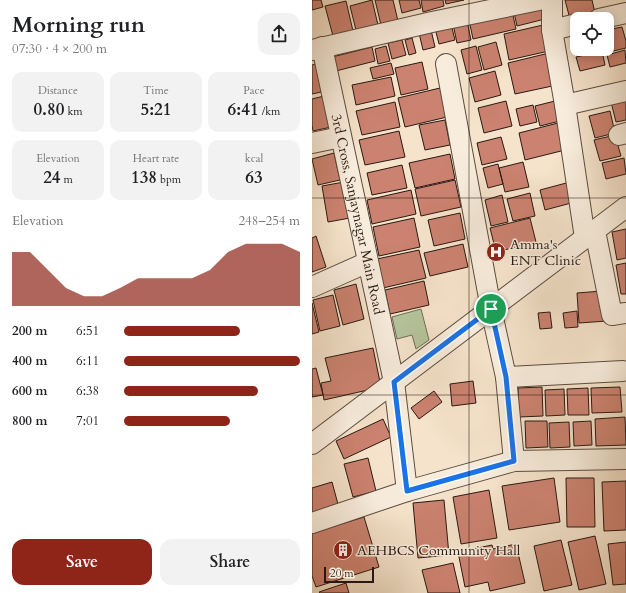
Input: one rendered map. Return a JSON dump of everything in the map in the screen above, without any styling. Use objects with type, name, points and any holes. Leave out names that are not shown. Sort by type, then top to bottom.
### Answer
[{"type":"street","points":[[317,48],[539,0]]},
{"type":"street","points":[[552,0],[552,30],[590,235],[612,315],[626,313]]},
{"type":"street","points":[[614,16],[626,13]]},
{"type":"street","points":[[552,30],[570,26]]},
{"type":"street","name":"3rd Cross, Sanjaynagar Main Road","points":[[317,48],[342,137],[394,382],[407,491]]},
{"type":"street","points":[[446,64],[491,309],[506,377],[514,461]]},
{"type":"street","points":[[565,105],[626,91]]},
{"type":"street","points":[[312,144],[342,137]]},
{"type":"street","points":[[312,444],[626,207]]},
{"type":"street","points":[[312,288],[368,262]]},
{"type":"street","points":[[506,377],[623,370]]},
{"type":"street","points":[[312,523],[407,491],[514,461],[626,459]]},
{"type":"green space","points":[[421,309],[429,340],[416,349],[412,335],[397,339],[392,317]]},
{"type":"building","points":[[312,0],[321,0],[323,7],[312,10]]},
{"type":"building","points":[[372,0],[378,25],[356,30],[350,6]]},
{"type":"building","points":[[375,0],[393,0],[398,21],[381,25]]},
{"type":"building","points":[[399,0],[419,0],[421,8],[402,13]]},
{"type":"building","points":[[421,0],[443,0],[444,6],[423,12]]},
{"type":"building","points":[[445,0],[464,0],[446,4]]},
{"type":"building","points":[[565,0],[592,0],[595,12],[570,12],[570,19]]},
{"type":"building","points":[[346,1],[353,31],[333,36],[325,6]]},
{"type":"building","points":[[542,2],[545,19],[517,26],[513,8]]},
{"type":"building","points":[[512,11],[516,29],[473,39],[469,20]]},
{"type":"building","points":[[467,21],[471,40],[457,43],[453,24]]},
{"type":"building","points":[[451,24],[455,40],[439,44],[435,28]]},
{"type":"building","points":[[543,25],[549,51],[509,60],[504,34]]},
{"type":"building","points":[[622,27],[626,41],[626,48],[614,51],[614,29]]},
{"type":"building","points":[[431,30],[435,47],[423,50],[419,33]]},
{"type":"building","points":[[412,38],[416,53],[409,55],[405,40]]},
{"type":"building","points":[[402,40],[406,55],[392,59],[388,43]]},
{"type":"building","points":[[496,42],[502,65],[484,70],[478,47]]},
{"type":"building","points":[[386,46],[390,61],[378,64],[375,49]]},
{"type":"building","points":[[476,46],[482,70],[467,74],[461,50]]},
{"type":"building","points":[[372,47],[375,61],[332,72],[328,58]]},
{"type":"building","points":[[625,50],[626,63],[610,67],[607,56],[614,56],[614,53]]},
{"type":"building","points":[[549,53],[557,85],[515,94],[508,63]]},
{"type":"building","points":[[603,56],[605,65],[580,71],[576,57]]},
{"type":"building","points":[[422,62],[428,89],[401,95],[395,68]]},
{"type":"building","points":[[319,63],[326,91],[312,94],[312,65]]},
{"type":"building","points":[[391,63],[394,74],[373,79],[370,68]]},
{"type":"building","points":[[495,71],[501,95],[475,102],[469,78]]},
{"type":"building","points":[[391,77],[395,96],[356,105],[352,85]]},
{"type":"building","points":[[440,88],[447,117],[405,127],[398,98]]},
{"type":"building","points":[[328,95],[336,126],[313,131],[312,99]]},
{"type":"building","points":[[626,95],[626,120],[616,122],[610,98]]},
{"type":"building","points":[[559,100],[564,120],[540,126],[535,106]]},
{"type":"building","points":[[506,101],[512,126],[484,133],[478,108]]},
{"type":"building","points":[[395,102],[400,127],[362,135],[356,111]]},
{"type":"building","points":[[533,105],[537,122],[520,126],[516,109]]},
{"type":"building","points":[[610,111],[615,133],[595,138],[589,116]]},
{"type":"building","points":[[445,120],[450,145],[425,150],[419,125]]},
{"type":"building","points":[[558,123],[565,150],[525,160],[519,133]]},
{"type":"building","points":[[399,131],[405,157],[365,165],[359,140]]},
{"type":"building","points":[[615,135],[621,156],[600,161],[594,140]]},
{"type":"building","points":[[501,137],[507,159],[482,165],[477,143]]},
{"type":"building","points":[[334,153],[340,180],[318,185],[312,159]]},
{"type":"building","points":[[450,154],[455,179],[415,188],[409,163]]},
{"type":"building","points":[[624,158],[626,174],[606,179],[602,163]]},
{"type":"building","points":[[523,162],[529,187],[505,192],[499,168]]},
{"type":"building","points":[[498,164],[503,184],[488,188],[483,168]]},
{"type":"building","points":[[402,165],[407,188],[372,195],[367,173]]},
{"type":"building","points":[[455,180],[461,207],[421,216],[415,189]]},
{"type":"building","points":[[344,182],[350,218],[328,222],[322,186]]},
{"type":"building","points":[[570,182],[575,202],[545,210],[540,190]]},
{"type":"building","points":[[411,190],[416,214],[372,224],[367,200]]},
{"type":"building","points":[[530,193],[535,216],[513,221],[507,199]]},
{"type":"building","points":[[502,195],[508,222],[491,226],[485,200]]},
{"type":"building","points":[[460,213],[465,239],[434,246],[428,220]]},
{"type":"building","points":[[414,218],[420,247],[379,256],[373,227]]},
{"type":"building","points":[[530,218],[536,242],[496,252],[490,228]]},
{"type":"building","points":[[626,229],[626,258],[617,260],[612,232]]},
{"type":"building","points":[[316,236],[326,267],[312,272],[312,238]]},
{"type":"building","points":[[463,244],[468,267],[430,276],[424,253]]},
{"type":"building","points":[[419,250],[426,278],[383,288],[377,259]]},
{"type":"building","points":[[626,263],[626,294],[621,294],[616,265]]},
{"type":"building","points":[[424,281],[429,305],[390,314],[385,290]]},
{"type":"building","points":[[356,284],[364,319],[343,325],[334,290]]},
{"type":"building","points":[[602,291],[607,321],[579,323],[577,293]]},
{"type":"building","points":[[333,295],[340,326],[320,331],[313,300]]},
{"type":"building","points":[[312,303],[319,332],[312,334]]},
{"type":"building","points":[[577,311],[578,327],[565,328],[563,313]]},
{"type":"building","points":[[550,312],[552,328],[540,329],[538,313]]},
{"type":"building","points":[[373,348],[381,387],[324,400],[321,383],[331,381],[325,358]]},
{"type":"building","points":[[316,368],[323,395],[312,397],[312,369]]},
{"type":"building","points":[[473,381],[476,403],[452,406],[450,384]]},
{"type":"building","points":[[542,387],[543,416],[519,417],[518,388]]},
{"type":"building","points":[[620,387],[622,412],[592,413],[591,388]]},
{"type":"building","points":[[588,388],[589,415],[568,415],[567,389]]},
{"type":"building","points":[[564,389],[565,415],[546,416],[545,390]]},
{"type":"building","points":[[434,391],[442,402],[419,419],[411,408]]},
{"type":"building","points":[[625,417],[626,445],[596,446],[595,419]]},
{"type":"building","points":[[383,419],[391,437],[344,459],[336,441]]},
{"type":"building","points":[[525,421],[547,421],[548,447],[526,448]]},
{"type":"building","points":[[591,421],[592,445],[574,446],[573,422]]},
{"type":"building","points":[[569,422],[570,447],[550,448],[549,423]]},
{"type":"building","points":[[368,458],[376,491],[353,497],[344,464]]},
{"type":"building","points":[[554,478],[560,522],[509,530],[502,486]]},
{"type":"building","points":[[566,478],[594,478],[595,527],[567,527]]},
{"type":"building","points":[[626,481],[626,530],[604,531],[602,482]]},
{"type":"building","points":[[332,482],[339,508],[312,516],[312,488]]},
{"type":"building","points":[[489,490],[497,538],[461,544],[453,497]]},
{"type":"building","points":[[444,500],[449,555],[418,558],[413,503]]},
{"type":"building","name":"AEHBCS Community Hall","points":[[364,517],[379,567],[316,587],[312,576],[312,533]]},
{"type":"building","points":[[595,536],[606,584],[579,590],[568,542]]},
{"type":"building","points":[[561,540],[572,585],[544,591],[534,546]]},
{"type":"building","points":[[626,542],[626,584],[613,585],[608,544]]},
{"type":"building","points":[[516,544],[525,583],[490,591],[488,582],[465,587],[458,552],[492,545],[493,549]]},
{"type":"building","points":[[453,563],[460,593],[428,593],[422,570]]},
{"type":"building","points":[[346,583],[349,593],[319,592]]},
{"type":"place","name":"Amma's ENT Clinic","points":[[496,252]]},
{"type":"place","name":"AEHBCS Community Hall","points":[[343,550]]},
{"type":"route","points":[[491,309],[506,377],[514,461],[407,491],[394,382],[491,309]]}]
